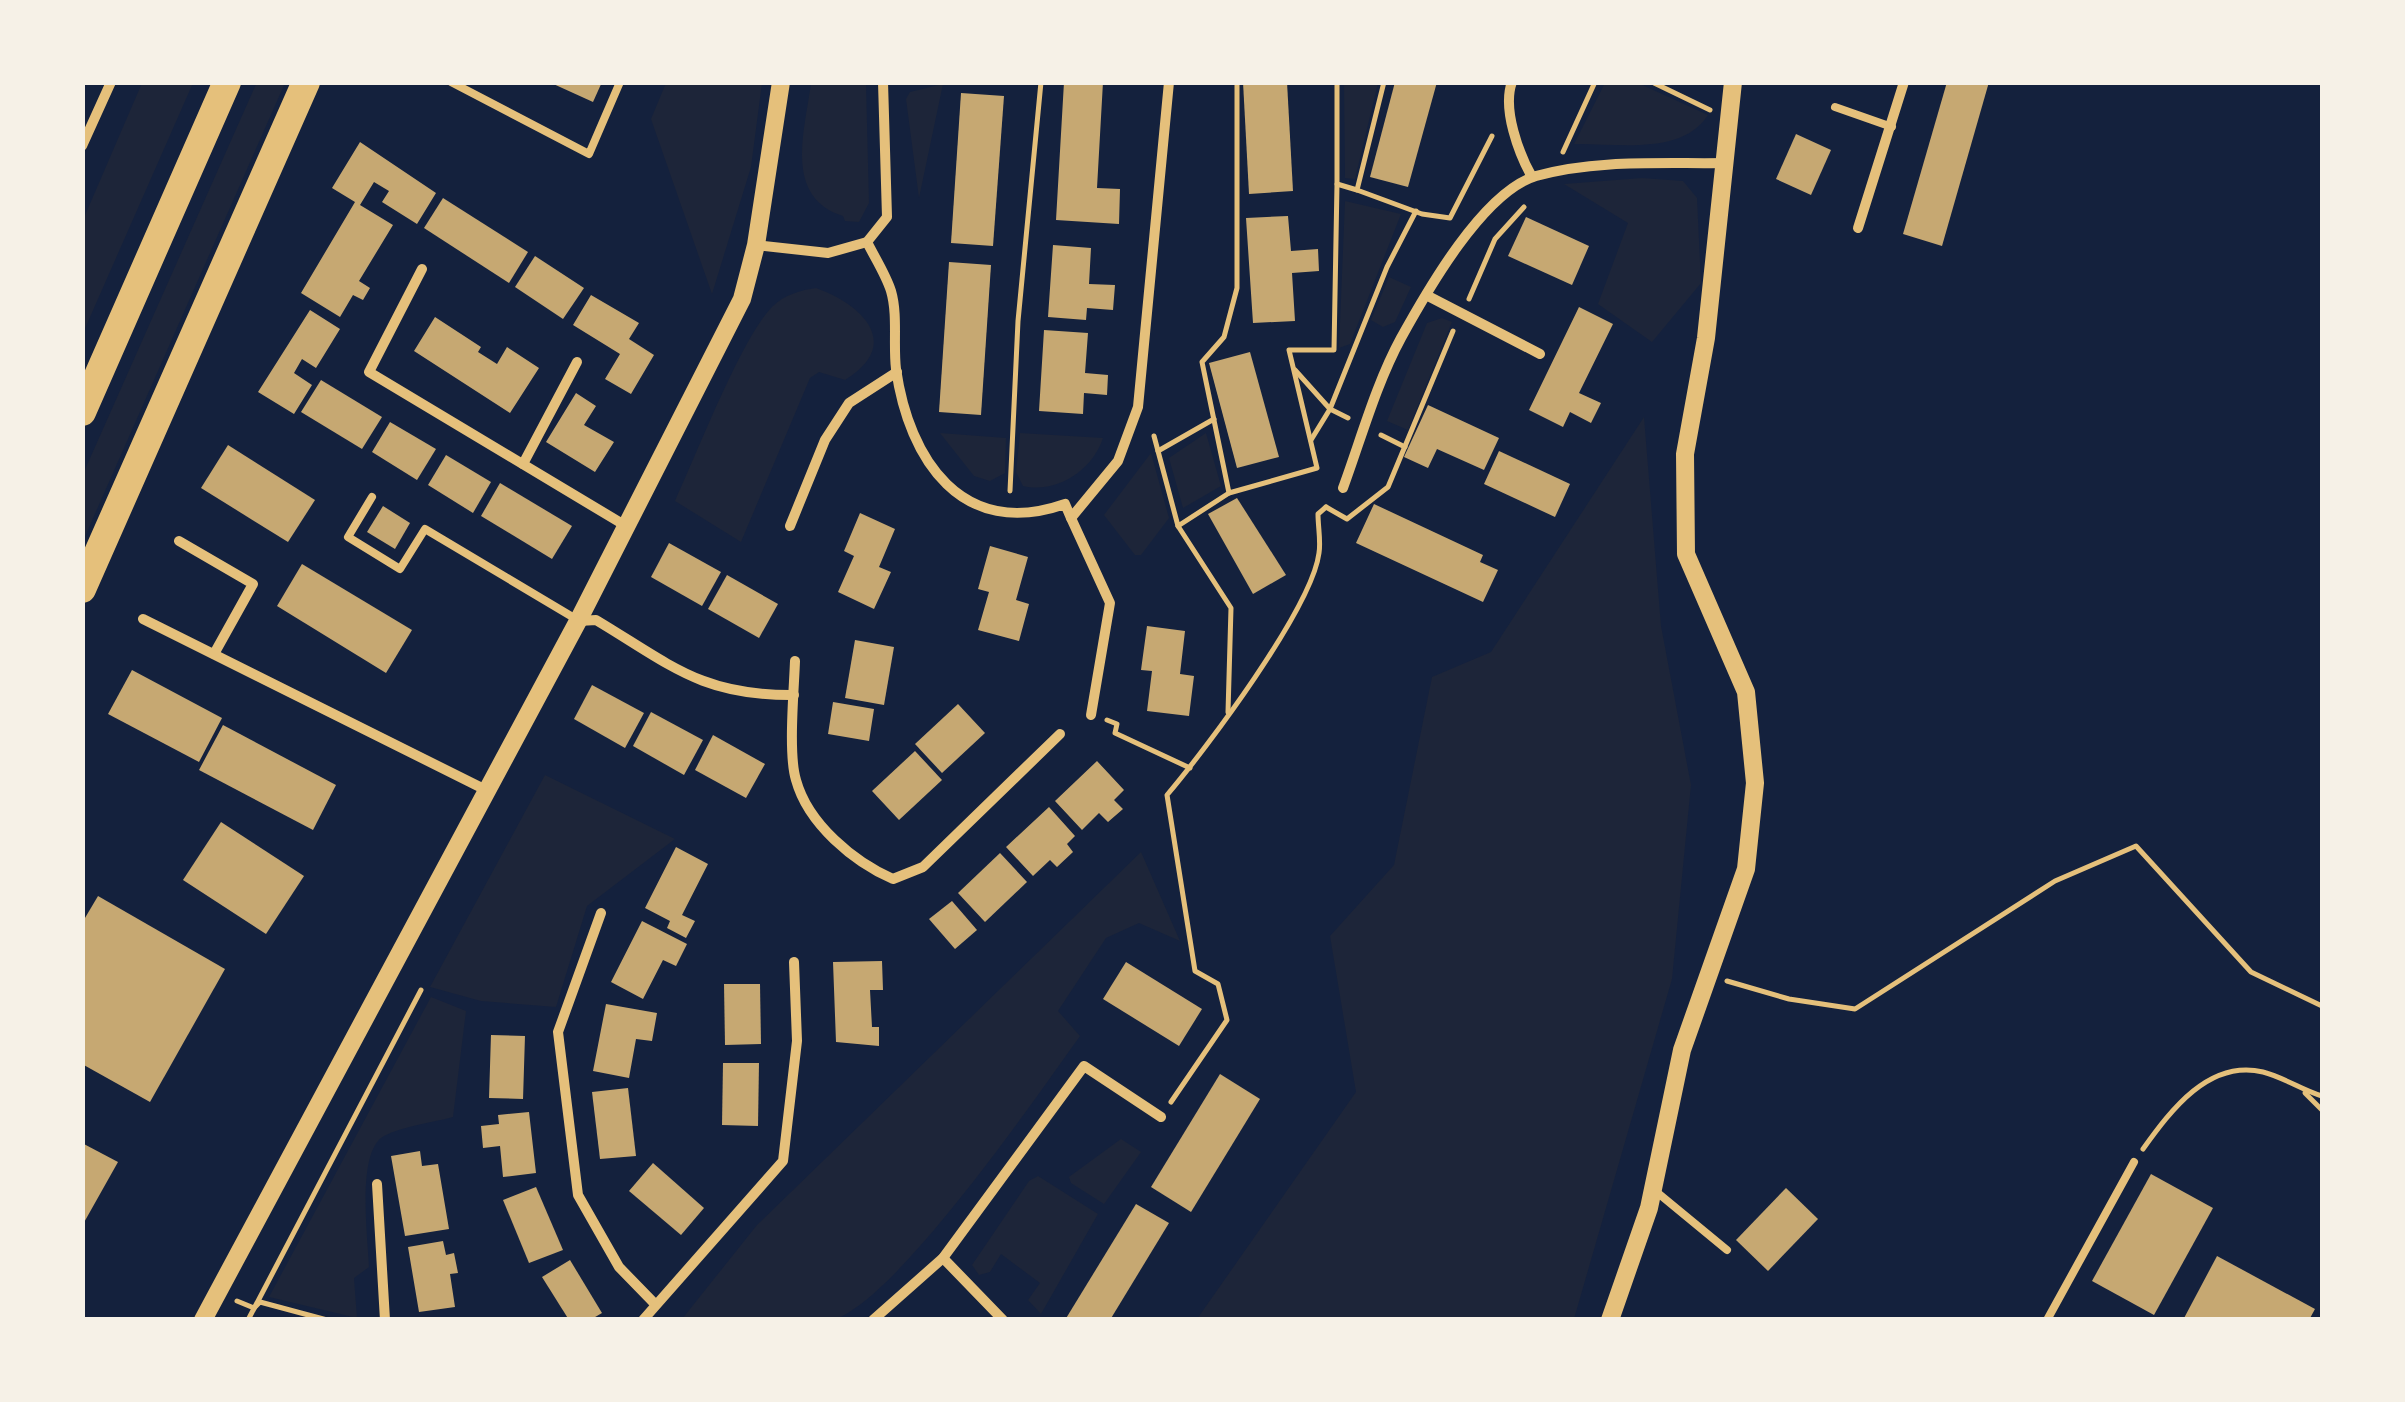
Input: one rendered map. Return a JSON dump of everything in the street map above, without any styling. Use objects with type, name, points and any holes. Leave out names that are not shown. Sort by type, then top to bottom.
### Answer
[{"type":"highway","points":[[82,412],[227,82]]},
{"type":"highway","points":[[82,588],[306,82]]},
{"type":"street","points":[[82,146],[111,82]]},
{"type":"street","points":[[203,1320],[578,621],[742,299],[756,246],[780,82]]},
{"type":"street","points":[[756,246],[828,252],[867,242],[887,217],[883,82]]},
{"type":"street","points":[[1071,518],[1118,461],[1138,408],[1169,82]]},
{"type":"street","points":[[1512,82],[1510,102],[1521,158],[1532,177]]},
{"type":"street","points":[[1610,1320],[1653,1189],[1682,1050],[1746,870],[1755,783],[1746,692],[1686,554],[1685,454],[1706,338],[1728,163],[1733,82]]},
{"type":"street","points":[[1858,228],[1904,82]]},
{"type":"street","points":[[1343,488],[1400,340],[1495,202],[1532,177],[1589,165],[1728,163]]},
{"type":"street","points":[[867,242],[892,293],[896,372],[925,461],[950,492],[995,511],[1049,510],[1065,504],[1110,603],[1091,715]]},
{"type":"street","points":[[422,269],[369,372],[626,526]]},
{"type":"street","points":[[1428,296],[1540,354]]},
{"type":"street","points":[[523,464],[577,362]]},
{"type":"street","points":[[790,526],[825,440],[849,403],[896,372]]},
{"type":"street","points":[[179,541],[253,584],[214,654]]},
{"type":"street","points":[[142,619],[486,790]]},
{"type":"street","points":[[578,621],[596,620],[702,684],[747,695],[794,695]]},
{"type":"street","points":[[795,661],[796,780],[822,825],[862,866],[893,879],[923,868],[1060,734]]},
{"type":"street","points":[[600,913],[558,1032],[578,1195],[618,1267],[654,1303]]},
{"type":"street","points":[[643,1320],[783,1161],[797,1041],[794,962]]},
{"type":"street","points":[[873,1320],[943,1258],[1084,1066],[1161,1117]]},
{"type":"street","points":[[378,1184],[385,1320]]},
{"type":"street","points":[[943,1258],[1004,1320]]},
{"type":"lane","points":[[452,82],[590,154],[620,82]]},
{"type":"lane","points":[[1835,107],[1892,127]]},
{"type":"lane","points":[[372,497],[348,536],[400,569],[425,529],[578,621]]},
{"type":"lane","points":[[2046,1320],[2134,1162]]},
{"type":"lane","points":[[1653,1189],[1726,1250]]},
{"type":"path","points":[[1010,494],[1018,320],[1041,82]]},
{"type":"path","points":[[1229,493],[1202,362],[1224,337],[1237,288],[1236,82]]},
{"type":"path","points":[[1334,350],[1337,82]]},
{"type":"path","points":[[1357,190],[1384,82]]},
{"type":"path","points":[[1161,1117],[1227,1020],[1218,984],[1195,971],[1168,817],[1168,794],[1228,717],[1310,583],[1319,553],[1318,514],[1326,507],[1347,519],[1388,487],[1495,238],[1562,171],[1563,150],[1595,82]]},
{"type":"path","points":[[1652,82],[1730,119]]},
{"type":"path","points":[[1337,184],[1416,211],[1450,218],[1510,102]]},
{"type":"path","points":[[1310,440],[1330,408],[1386,268],[1416,211]]},
{"type":"path","points":[[1178,526],[1229,493],[1317,468],[1289,350],[1334,350],[1351,356]]},
{"type":"path","points":[[1293,368],[1330,408],[1405,447]]},
{"type":"path","points":[[1158,451],[1214,419]]},
{"type":"path","points":[[1154,436],[1178,526],[1231,608],[1228,717]]},
{"type":"path","points":[[1091,715],[1117,724],[1115,734],[1190,768]]},
{"type":"path","points":[[1708,976],[1789,999],[1855,1009],[2055,881],[2136,846],[2251,972],[2322,1006]]},
{"type":"path","points":[[248,1320],[421,990]]},
{"type":"path","points":[[2134,1162],[2176,1104],[2224,1071],[2263,1072],[2322,1096]]},
{"type":"path","points":[[2303,1090],[2322,1110]]},
{"type":"path","points":[[237,1301],[254,1308]]},
{"type":"path","points":[[254,1308],[260,1302],[327,1320]]},
{"type":"shaded area","points":[[257,82],[285,83],[83,541],[83,474]]},
{"type":"shaded area","points":[[142,83],[193,83],[83,333],[83,220]]},
{"type":"shaded area","points":[[666,83],[762,83],[751,167],[712,294],[651,119]]},
{"type":"shaded area","points":[[811,83],[866,83],[869,203],[859,222],[845,221],[843,216],[824,207],[805,178],[803,141]]},
{"type":"shaded area","points":[[1344,83],[1378,83],[1355,179],[1345,178]]},
{"type":"shaded area","points":[[1605,83],[1638,83],[1708,115],[1697,128],[1666,142],[1574,144]]},
{"type":"shaded area","points":[[943,84],[919,198],[906,99],[910,92]]},
{"type":"shaded area","points":[[1642,178],[1683,181],[1697,198],[1701,283],[1652,342],[1598,304],[1628,223],[1564,184]]},
{"type":"shaded area","points":[[1345,201],[1401,214],[1350,344],[1339,348]]},
{"type":"shaded area","points":[[1389,277],[1411,287],[1395,322],[1383,327],[1371,320]]},
{"type":"shaded area","points":[[816,288],[849,304],[861,315],[874,340],[872,353],[845,380],[819,372],[810,378],[741,542],[675,501],[734,369],[761,321],[782,299]]},
{"type":"shaded area","points":[[1442,318],[1452,322],[1408,430],[1387,421],[1427,323]]},
{"type":"shaded area","points":[[1644,417],[1661,626],[1691,785],[1672,979],[1574,1319],[1197,1319],[1356,1092],[1330,936],[1394,865],[1432,677],[1491,652]]},
{"type":"shaded area","points":[[940,433],[1006,438],[1005,473],[990,481],[974,476]]},
{"type":"shaded area","points":[[1020,433],[1103,438],[1083,469],[1061,483],[1036,488],[1023,486],[1016,472]]},
{"type":"shaded area","points":[[1206,433],[1221,486],[1183,508],[1169,458]]},
{"type":"shaded area","points":[[1151,453],[1169,518],[1141,555],[1135,555],[1104,515]]},
{"type":"shaded area","points":[[545,775],[675,839],[587,906],[556,1007],[481,1001],[430,987]]},
{"type":"shaded area","points":[[1141,852],[1180,941],[1139,923],[1106,938],[1058,1011],[1080,1036],[965,1192],[894,1275],[862,1304],[835,1319],[682,1319],[757,1225]]},
{"type":"shaded area","points":[[431,997],[466,1011],[453,1117],[408,1127],[384,1136],[375,1145],[366,1196],[369,1267],[354,1278],[357,1318],[269,1297]]},
{"type":"shaded area","points":[[1121,1139],[1141,1152],[1104,1204],[1071,1183],[1069,1177]]},
{"type":"shaded area","points":[[1038,1176],[1098,1214],[1041,1314],[1028,1300],[1040,1283],[1001,1254],[990,1272],[979,1275],[972,1265],[1029,1181]]},
{"type":"building","points":[[549,82],[602,82],[593,102]]},
{"type":"building","points":[[1064,82],[1103,82],[1097,188],[1120,189],[1119,224],[1056,220]]},
{"type":"building","points":[[1243,82],[1287,82],[1293,191],[1249,194]]},
{"type":"building","points":[[1395,82],[1437,82],[1408,187],[1370,177]]},
{"type":"building","points":[[1947,82],[1989,82],[1942,246],[1903,234]]},
{"type":"building","points":[[961,93],[1004,96],[993,246],[951,243]]},
{"type":"building","points":[[1796,134],[1831,150],[1811,195],[1776,179]]},
{"type":"building","points":[[360,142],[436,193],[417,224],[382,202],[389,191],[374,182],[360,205],[393,225],[359,281],[370,288],[363,300],[353,295],[340,317],[301,293],[355,202],[332,188]]},
{"type":"building","points":[[443,198],[528,252],[509,283],[424,228]]},
{"type":"building","points":[[1288,216],[1291,251],[1318,249],[1319,271],[1292,273],[1295,321],[1253,323],[1246,218]]},
{"type":"building","points":[[1526,217],[1589,246],[1572,285],[1508,256]]},
{"type":"building","points":[[1053,245],[1091,248],[1089,284],[1115,285],[1113,310],[1087,308],[1086,320],[1048,317]]},
{"type":"building","points":[[535,256],[584,288],[563,319],[515,287]]},
{"type":"building","points":[[949,262],[991,265],[981,415],[939,412]]},
{"type":"building","points":[[591,295],[639,323],[629,339],[654,355],[631,394],[605,379],[620,354],[573,325]]},
{"type":"building","points":[[1579,307],[1613,324],[1579,393],[1601,403],[1591,423],[1570,412],[1563,427],[1529,410]]},
{"type":"building","points":[[310,310],[340,329],[316,368],[302,359],[294,373],[312,385],[294,414],[258,392]]},
{"type":"building","points":[[435,317],[481,347],[478,352],[497,364],[507,347],[539,368],[510,413],[414,351]]},
{"type":"building","points":[[1044,330],[1088,333],[1085,373],[1108,375],[1107,395],[1084,393],[1083,414],[1039,411]]},
{"type":"building","points":[[1250,352],[1279,457],[1237,468],[1209,363]]},
{"type":"building","points":[[321,380],[382,417],[362,449],[301,412]]},
{"type":"building","points":[[576,393],[596,406],[584,425],[614,442],[595,472],[546,442]]},
{"type":"building","points":[[1428,405],[1499,438],[1484,470],[1437,449],[1428,468],[1404,457]]},
{"type":"building","points":[[390,422],[436,449],[417,480],[372,452]]},
{"type":"building","points":[[228,445],[315,500],[288,542],[201,488]]},
{"type":"building","points":[[1499,451],[1570,484],[1555,517],[1484,484]]},
{"type":"building","points":[[446,455],[491,482],[473,513],[428,485]]},
{"type":"building","points":[[500,483],[572,526],[552,559],[481,516]]},
{"type":"building","points":[[1237,498],[1286,575],[1253,594],[1208,514]]},
{"type":"building","points":[[1374,504],[1483,555],[1480,562],[1498,570],[1483,602],[1356,543]]},
{"type":"building","points":[[383,506],[410,523],[395,549],[367,532]]},
{"type":"building","points":[[860,513],[895,529],[879,567],[891,572],[874,609],[838,592],[854,556],[844,551]]},
{"type":"building","points":[[669,543],[721,572],[702,606],[651,577]]},
{"type":"building","points":[[990,546],[1028,557],[1016,600],[1029,604],[1019,641],[978,630],[989,592],[978,589]]},
{"type":"building","points":[[302,564],[412,630],[386,673],[277,606]]},
{"type":"building","points":[[727,575],[778,604],[759,638],[708,609]]},
{"type":"building","points":[[1147,626],[1185,631],[1180,674],[1194,676],[1189,716],[1147,711],[1152,671],[1141,670]]},
{"type":"building","points":[[855,640],[894,647],[884,705],[845,698]]},
{"type":"building","points":[[132,670],[222,718],[199,762],[108,714]]},
{"type":"building","points":[[592,685],[644,713],[625,748],[574,719]]},
{"type":"building","points":[[833,702],[874,709],[869,741],[828,734]]},
{"type":"building","points":[[958,704],[985,733],[942,773],[915,744]]},
{"type":"building","points":[[651,712],[703,740],[684,775],[633,746]]},
{"type":"building","points":[[223,725],[336,785],[313,830],[199,770]]},
{"type":"building","points":[[713,735],[765,764],[746,798],[695,770]]},
{"type":"building","points":[[915,751],[942,780],[899,820],[872,791]]},
{"type":"building","points":[[1097,761],[1124,790],[1114,800],[1123,809],[1108,822],[1099,813],[1082,830],[1055,801]]},
{"type":"building","points":[[1049,807],[1075,836],[1067,844],[1073,852],[1057,867],[1050,860],[1033,876],[1006,847]]},
{"type":"building","points":[[221,822],[304,876],[266,934],[183,880]]},
{"type":"building","points":[[676,847],[708,864],[682,915],[695,921],[686,938],[667,928],[670,921],[645,908]]},
{"type":"building","points":[[1000,853],[1027,882],[985,922],[958,893]]},
{"type":"building","points":[[98,896],[225,969],[150,1102],[82,1064],[82,923]]},
{"type":"building","points":[[952,901],[977,930],[955,949],[929,919]]},
{"type":"building","points":[[642,921],[687,944],[676,966],[663,960],[643,999],[611,982]]},
{"type":"building","points":[[882,961],[883,990],[870,990],[872,1027],[879,1027],[879,1046],[836,1042],[833,962]]},
{"type":"building","points":[[1126,962],[1202,1009],[1179,1046],[1103,999]]},
{"type":"building","points":[[724,984],[760,984],[761,1044],[725,1045]]},
{"type":"building","points":[[606,1004],[657,1013],[652,1041],[636,1039],[629,1078],[593,1071]]},
{"type":"building","points":[[491,1035],[525,1036],[523,1099],[489,1098]]},
{"type":"building","points":[[723,1063],[759,1063],[758,1126],[722,1125]]},
{"type":"building","points":[[1220,1074],[1260,1099],[1191,1212],[1151,1187]]},
{"type":"building","points":[[628,1088],[636,1156],[600,1159],[592,1092]]},
{"type":"building","points":[[529,1112],[536,1173],[503,1177],[500,1146],[483,1148],[481,1126],[499,1124],[498,1115]]},
{"type":"building","points":[[82,1143],[118,1162],[82,1226]]},
{"type":"building","points":[[420,1151],[422,1166],[438,1164],[449,1229],[405,1236],[391,1156]]},
{"type":"building","points":[[653,1163],[704,1208],[681,1235],[629,1191]]},
{"type":"building","points":[[2151,1174],[2213,1208],[2154,1315],[2092,1281]]},
{"type":"building","points":[[536,1187],[563,1250],[529,1263],[503,1200]]},
{"type":"building","points":[[1786,1188],[1818,1219],[1768,1271],[1736,1240]]},
{"type":"building","points":[[1136,1204],[1169,1223],[1110,1320],[1065,1320]]},
{"type":"building","points":[[443,1241],[446,1255],[454,1253],[458,1273],[450,1274],[455,1307],[419,1312],[408,1247]]},
{"type":"building","points":[[2217,1256],[2315,1309],[2309,1320],[2183,1320]]},
{"type":"building","points":[[570,1260],[602,1313],[590,1320],[569,1320],[542,1277]]}]
